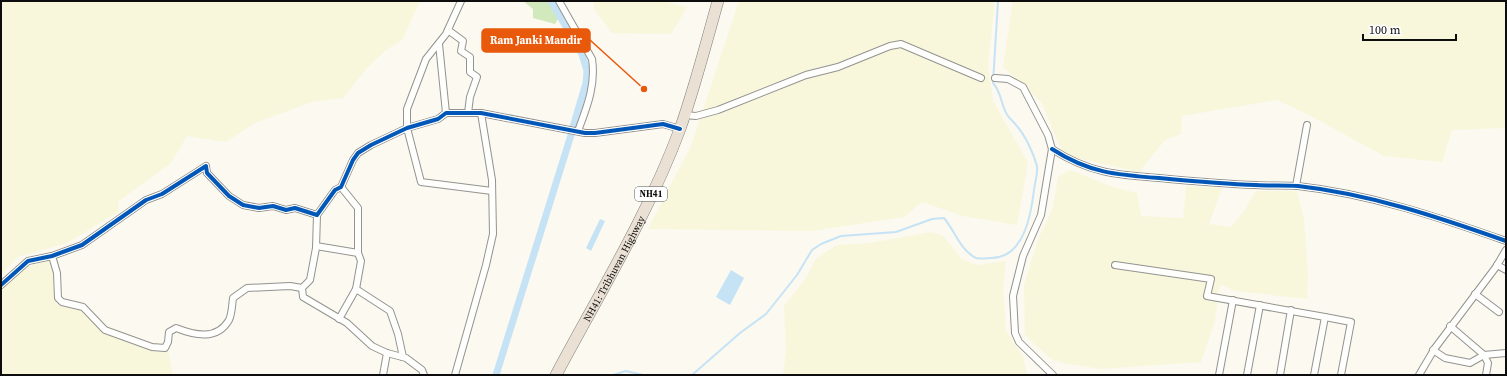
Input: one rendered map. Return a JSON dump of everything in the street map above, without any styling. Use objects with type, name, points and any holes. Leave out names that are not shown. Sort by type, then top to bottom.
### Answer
[{"type":"highway","name":"NH41: Tribhuvan Highway","points":[[556,375],[615,268],[657,183],[680,130],[718,1]]},
{"type":"street","points":[[461,1],[448,30],[439,44],[426,59],[414,88],[408,109],[407,128],[421,182],[492,192]]},
{"type":"street","points":[[559,1],[592,59],[594,69],[590,98],[578,131]]},
{"type":"street","points":[[448,30],[463,41],[461,51],[470,57],[470,72],[477,77],[470,97],[468,113]]},
{"type":"street","points":[[439,44],[446,113]]},
{"type":"street","points":[[685,115],[696,116],[718,110],[806,75],[838,67],[890,46],[901,44],[982,78]]},
{"type":"street","points":[[995,78],[1008,79],[1023,88],[1048,135],[1052,150],[1041,215],[1023,256],[1013,296],[1015,333],[1018,342],[1053,375]]},
{"type":"street","points":[[302,288],[310,280],[316,246],[317,215],[335,190],[341,187],[353,160],[358,154],[371,145],[407,128],[438,119],[446,113],[481,113],[595,133],[663,124],[680,130]]},
{"type":"street","points":[[455,375],[486,265],[493,234],[492,192],[486,140],[481,113]]},
{"type":"street","points":[[1296,186],[1307,125]]},
{"type":"street","points":[[1052,150],[1072,162],[1096,170],[1122,176],[1203,182],[1296,186],[1378,200],[1462,225],[1506,241]]},
{"type":"street","points":[[1,285],[28,261],[52,256],[82,246],[146,200],[162,194],[206,166],[207,173],[229,196],[243,205],[259,208],[273,206],[286,210],[295,208],[317,215]]},
{"type":"street","points":[[339,319],[356,289],[360,261],[358,253],[358,208],[341,187]]},
{"type":"street","points":[[316,246],[358,253]]},
{"type":"street","points":[[1419,375],[1433,350],[1497,265],[1506,250]]},
{"type":"street","points":[[52,256],[57,273],[58,298],[62,302],[83,308],[105,330],[152,347],[164,348],[168,342],[169,332],[176,328],[194,335],[209,335],[222,329],[229,319],[233,298],[247,288],[290,286],[302,288]]},
{"type":"street","points":[[1497,265],[1506,270]]},
{"type":"street","points":[[1115,266],[1210,279],[1208,296],[1351,322],[1341,375]]},
{"type":"street","points":[[302,288],[303,297],[339,319],[372,346],[387,353],[403,357],[422,370],[424,375]]},
{"type":"street","points":[[356,289],[390,311],[398,334],[403,357]]},
{"type":"street","points":[[1475,294],[1499,312]]},
{"type":"street","points":[[1219,375],[1233,300]]},
{"type":"street","points":[[1247,375],[1260,305]]},
{"type":"street","points":[[1280,375],[1291,310]]},
{"type":"street","points":[[1314,375],[1325,317]]},
{"type":"street","points":[[1450,326],[1484,355],[1488,363],[1486,375]]},
{"type":"street","points":[[1433,350],[1445,358],[1470,363],[1484,355],[1506,353]]},
{"type":"street","points":[[382,375],[387,353]]},
{"type":"green space","points":[[1,1],[420,1],[402,40],[386,50],[367,68],[343,98],[312,102],[255,123],[226,142],[187,136],[171,163],[119,201],[118,212],[67,243],[18,257],[1,275]]},
{"type":"green space","points":[[523,1],[554,1],[561,14],[555,24],[533,18],[533,9]]},
{"type":"green space","points":[[594,1],[661,1],[687,7],[671,34],[612,33],[594,9]]},
{"type":"green space","points":[[739,1],[995,1],[988,65],[993,101],[1028,163],[1017,225],[963,216],[922,202],[904,217],[812,231],[648,229],[691,146]]},
{"type":"green space","points":[[1013,1],[1506,1],[1506,128],[1452,130],[1442,162],[1384,156],[1309,115],[1277,100],[1182,116],[1181,134],[1165,140],[1139,172],[1063,155],[1042,103],[1003,67]]},
{"type":"green space","points":[[1070,170],[1113,187],[1137,193],[1141,216],[1183,218],[1186,186],[1222,188],[1209,224],[1231,227],[1244,211],[1256,191],[1297,191],[1304,219],[1308,275],[1307,299],[1235,291],[1220,284],[1215,321],[1201,362],[1101,369],[1063,363],[1051,359],[1025,335],[1024,285],[1039,237],[1053,208],[1058,177]]},
{"type":"green space","points":[[931,232],[943,236],[962,259],[977,265],[1006,261],[1003,289],[1006,331],[1023,356],[1027,375],[783,375],[786,351],[784,306],[806,278],[816,259],[837,245],[870,243]]},
{"type":"green space","points":[[49,260],[54,277],[54,300],[58,305],[81,310],[104,332],[156,352],[168,351],[173,375],[1,375],[1,289],[24,268]]},
{"type":"water","points":[[600,219],[605,221],[591,251],[586,248]]},
{"type":"water","points":[[731,270],[744,278],[730,305],[716,297]]},
{"type":"waterway","points":[[551,1],[582,54],[587,71],[586,83],[573,127]]},
{"type":"waterway","points":[[692,375],[740,333],[766,314],[797,275],[812,250],[821,244],[841,236],[896,232],[932,219],[944,218],[962,245],[970,255],[976,258],[1002,256],[1011,251],[1018,243],[1024,233],[1031,211],[1037,166],[1023,134],[1008,116],[993,83],[998,1]]},
{"type":"waterway","points":[[496,375],[572,132]]},
{"type":"waterway","points":[[613,375],[626,371],[643,375]]},
{"type":"cycle path","points":[[1,285],[28,261],[52,256],[82,245],[146,200],[162,194],[206,166],[207,173],[229,196],[243,205],[259,208],[273,206],[286,210],[295,208],[317,215],[335,190],[341,187],[353,160],[358,153],[371,145],[407,128],[438,119],[446,113],[481,113],[585,133],[663,124],[680,129]]},
{"type":"cycle path","points":[[1052,149],[1078,163],[1116,174],[1219,183],[1298,186],[1351,195],[1429,215],[1506,241]]},
{"type":"place","name":"Ram Janki Mandir","points":[[644,89]]}]
